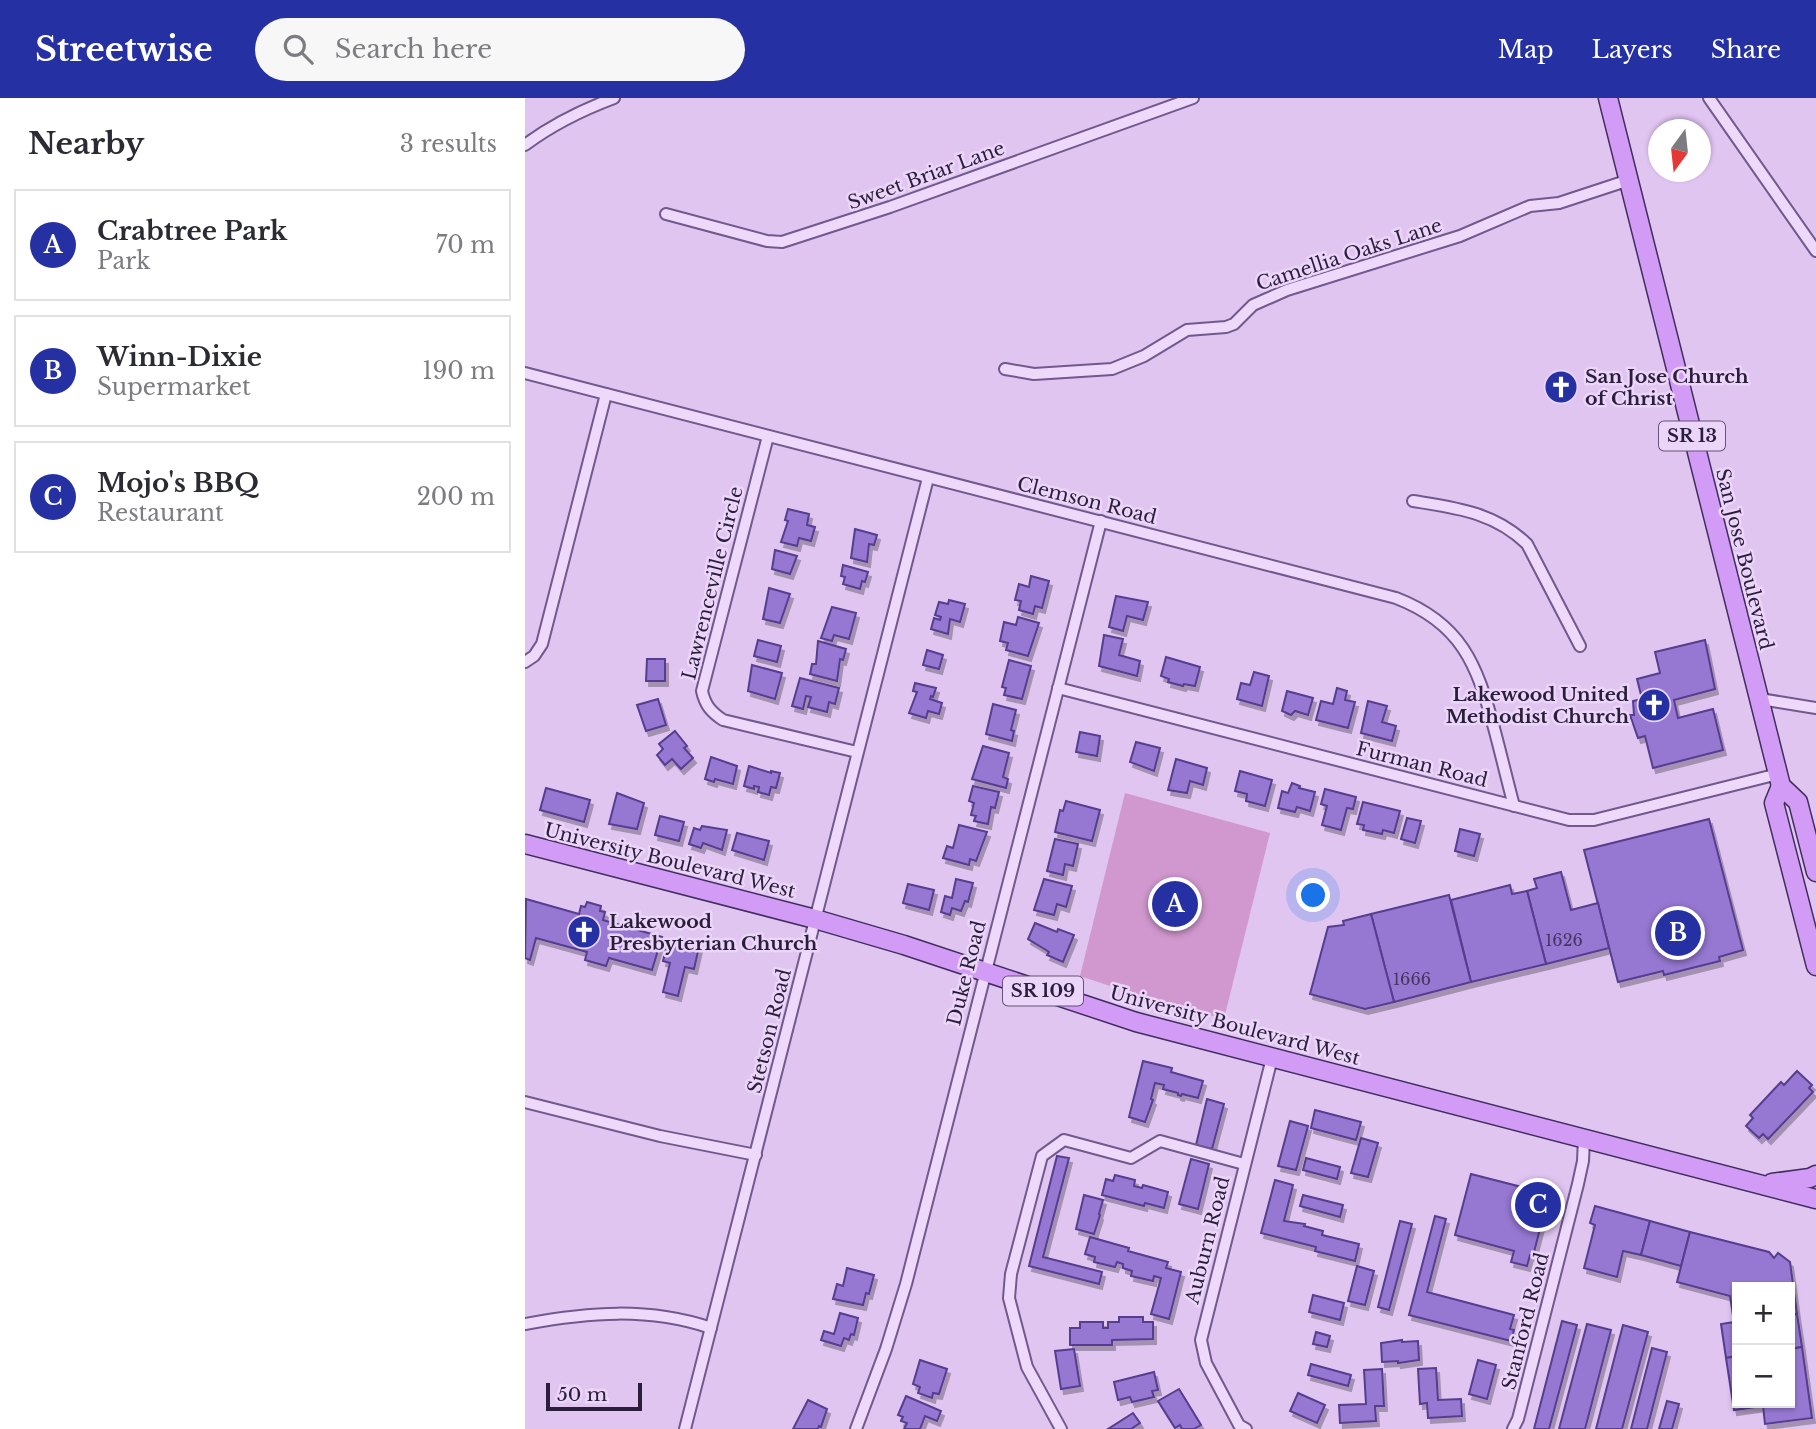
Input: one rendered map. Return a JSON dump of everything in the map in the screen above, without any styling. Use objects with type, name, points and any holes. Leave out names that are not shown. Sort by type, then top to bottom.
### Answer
[{"type":"main road","name":"San Jose Boulevard","points":[[1608,98],[1780,780],[1798,802],[1816,872]]},
{"type":"main road","name":"San Jose Boulevard","points":[[1780,780],[1774,803],[1816,966]]},
{"type":"main road","name":"University Boulevard West","points":[[525,844],[905,945],[1136,1022],[1816,1199]]},
{"type":"main road","points":[[1763,1184],[1816,1175]]},
{"type":"street","points":[[525,145],[583,109],[614,98]]},
{"type":"street","name":"Sweet Briar Lane","points":[[666,214],[767,241],[782,242],[890,207],[1193,98]]},
{"type":"street","points":[[1709,98],[1816,251]]},
{"type":"street","name":"Camellia Oaks Lane","points":[[1005,369],[1034,374],[1112,369],[1144,356],[1187,330],[1234,324],[1253,305],[1287,290],[1460,236],[1530,206],[1559,203],[1629,180]]},
{"type":"street","name":"Clemson Road","points":[[525,373],[1396,598],[1414,605],[1435,618],[1460,642],[1480,677],[1514,806]]},
{"type":"street","points":[[527,661],[542,644],[606,394]]},
{"type":"street","name":"Lawrenceville Circle","points":[[768,436],[702,691],[704,701],[711,712],[723,720],[857,752]]},
{"type":"street","name":"Stetson Road","points":[[685,1429],[928,478]]},
{"type":"street","points":[[1413,501],[1489,518],[1514,532],[1527,544],[1580,646]]},
{"type":"street","name":"Duke Road","points":[[856,1429],[903,1295],[1101,522]]},
{"type":"street","name":"Furman Road","points":[[1058,688],[1569,820],[1594,820],[1780,780]]},
{"type":"street","points":[[1760,699],[1816,708]]},
{"type":"street","name":"Auburn Road","points":[[1242,1428],[1206,1363],[1201,1340],[1272,1058]]},
{"type":"street","points":[[525,1102],[660,1136],[755,1155]]},
{"type":"street","name":"Stanford Road","points":[[1513,1429],[1518,1419],[1578,1184],[1584,1139]]},
{"type":"street","points":[[1061,1429],[1027,1367],[1009,1298],[1011,1275],[1042,1156],[1064,1140],[1131,1158],[1160,1141],[1244,1164]]},
{"type":"street","points":[[525,1324],[595,1314],[646,1313],[711,1328]]},
{"type":"shaded area","points":[[1125,793],[1270,833],[1224,1019],[1149,999],[1080,976]]},
{"type":"building","points":[[788,509],[809,514],[807,525],[815,527],[811,541],[799,538],[797,546],[781,542],[788,521],[785,520]]},
{"type":"building","points":[[855,529],[877,535],[874,545],[869,544],[867,562],[851,558]]},
{"type":"building","points":[[775,550],[797,556],[790,574],[772,569]]},
{"type":"building","points":[[843,565],[868,572],[860,589],[843,584]]},
{"type":"building","points":[[1031,576],[1049,581],[1042,608],[1035,606],[1033,614],[1019,610],[1021,601],[1015,600],[1019,584],[1029,587]]},
{"type":"building","points":[[769,588],[790,594],[780,623],[763,619]]},
{"type":"building","points":[[1116,596],[1148,602],[1143,620],[1127,616],[1123,631],[1109,627]]},
{"type":"building","points":[[949,600],[965,604],[960,622],[950,619],[948,634],[931,629],[934,618],[940,620],[941,617],[935,615],[939,602],[948,604]]},
{"type":"building","points":[[832,607],[856,613],[849,639],[834,635],[832,641],[821,638]]},
{"type":"building","points":[[1018,617],[1039,623],[1028,656],[1006,650],[1008,643],[1000,641],[1004,622],[1016,625]]},
{"type":"building","points":[[1104,635],[1123,639],[1119,655],[1140,661],[1137,676],[1099,666]]},
{"type":"building","points":[[758,640],[781,646],[777,662],[754,656]]},
{"type":"building","name":"Lakewood United Methodist Church","points":[[1705,640],[1715,689],[1674,700],[1678,718],[1713,709],[1723,750],[1653,768],[1645,736],[1638,738],[1630,715],[1634,715],[1633,701],[1642,699],[1637,679],[1660,673],[1655,652]]},
{"type":"building","points":[[818,641],[846,649],[843,660],[840,659],[837,681],[810,674],[812,664],[816,664]]},
{"type":"building","points":[[927,650],[943,655],[939,669],[923,665]]},
{"type":"building","points":[[1166,657],[1200,667],[1195,686],[1168,682],[1169,679],[1161,676]]},
{"type":"building","points":[[647,659],[665,659],[665,681],[646,681]]},
{"type":"building","points":[[1009,660],[1031,666],[1022,699],[1004,695],[1006,688],[1002,687]]},
{"type":"building","points":[[752,665],[782,673],[775,699],[748,691]]},
{"type":"building","points":[[1254,672],[1269,676],[1262,706],[1237,699],[1241,683],[1250,685]]},
{"type":"building","points":[[800,678],[839,688],[835,704],[829,702],[827,712],[808,707],[811,697],[806,696],[803,709],[792,706]]},
{"type":"building","points":[[915,683],[936,688],[930,699],[942,703],[939,714],[928,711],[926,718],[909,713],[917,692],[913,691]]},
{"type":"building","points":[[1337,688],[1347,691],[1345,700],[1355,702],[1348,728],[1316,720],[1321,701],[1333,704]]},
{"type":"building","points":[[1287,691],[1313,698],[1308,715],[1295,711],[1291,715],[1282,711]]},
{"type":"building","points":[[658,699],[666,725],[646,731],[637,705]]},
{"type":"building","points":[[1368,701],[1387,706],[1382,722],[1396,726],[1392,741],[1361,733]]},
{"type":"building","points":[[993,704],[1016,710],[1011,730],[1014,731],[1012,741],[986,734]]},
{"type":"building","points":[[675,731],[693,758],[681,769],[672,759],[665,765],[657,755],[663,749],[659,744]]},
{"type":"building","points":[[1080,732],[1100,736],[1097,756],[1076,752]]},
{"type":"building","points":[[1136,742],[1160,748],[1154,771],[1130,762]]},
{"type":"building","points":[[983,746],[1009,753],[1003,777],[1008,779],[1006,788],[972,779]]},
{"type":"building","points":[[711,757],[737,766],[733,784],[705,779]]},
{"type":"building","points":[[1176,759],[1207,768],[1203,785],[1190,781],[1187,793],[1168,790]]},
{"type":"building","points":[[749,766],[780,773],[776,788],[771,787],[769,795],[758,792],[759,787],[754,786],[754,789],[744,786]]},
{"type":"building","points":[[1240,771],[1272,780],[1265,806],[1246,801],[1247,794],[1235,791]]},
{"type":"building","points":[[1292,783],[1300,786],[1299,788],[1315,792],[1310,811],[1297,807],[1295,812],[1278,808],[1282,791],[1288,793]]},
{"type":"building","points":[[973,786],[999,792],[995,808],[991,807],[988,824],[974,821],[976,816],[971,815],[974,803],[969,801]]},
{"type":"building","points":[[546,788],[590,800],[584,822],[540,810]]},
{"type":"building","points":[[1325,789],[1356,797],[1353,809],[1347,808],[1341,830],[1322,825],[1327,806],[1321,804]]},
{"type":"building","points":[[617,793],[644,803],[637,829],[609,824]]},
{"type":"building","points":[[1066,801],[1100,810],[1092,841],[1055,832],[1060,810],[1063,811]]},
{"type":"building","points":[[1363,802],[1400,811],[1394,833],[1383,830],[1382,834],[1363,830],[1364,825],[1357,824]]},
{"type":"building","points":[[660,816],[684,822],[679,841],[655,835]]},
{"type":"building","points":[[1407,818],[1421,821],[1415,843],[1401,839]]},
{"type":"building","points":[[1709,819],[1743,950],[1719,957],[1720,961],[1664,975],[1663,971],[1618,982],[1584,850]]},
{"type":"building","points":[[959,825],[987,832],[976,861],[970,859],[969,865],[943,858],[947,846],[953,848]]},
{"type":"building","points":[[702,826],[727,830],[722,850],[703,843],[701,848],[689,844],[694,828],[700,830]]},
{"type":"building","points":[[1460,829],[1480,834],[1474,856],[1455,851]]},
{"type":"building","points":[[737,833],[769,841],[764,860],[732,850]]},
{"type":"building","points":[[1055,839],[1078,844],[1073,866],[1065,864],[1063,875],[1047,871]]},
{"type":"building","points":[[1561,872],[1571,910],[1598,903],[1609,948],[1546,964],[1527,891],[1537,888],[1534,879]]},
{"type":"building","points":[[956,879],[973,883],[968,902],[965,901],[961,911],[952,908],[950,915],[941,912],[945,896],[952,898]]},
{"type":"building","points":[[1044,879],[1072,886],[1066,907],[1057,904],[1054,915],[1034,910]]},
{"type":"building","points":[[908,884],[934,890],[929,910],[903,903]]},
{"type":"building","points":[[1510,885],[1512,894],[1527,891],[1546,964],[1471,982],[1451,900]]},
{"type":"building","points":[[1449,895],[1471,982],[1394,1002],[1371,914]]},
{"type":"building","points":[[526,899],[579,914],[581,906],[585,907],[587,902],[601,906],[600,911],[605,912],[603,920],[662,937],[652,970],[609,958],[606,966],[585,960],[587,952],[536,938],[530,960],[525,958]]},
{"type":"building","points":[[1371,914],[1394,1002],[1365,1009],[1310,994],[1328,927],[1344,925],[1343,921]]},
{"type":"building","points":[[1035,923],[1057,932],[1058,929],[1074,935],[1063,962],[1047,955],[1049,952],[1028,939]]},
{"type":"building","points":[[680,938],[688,940],[687,944],[699,947],[694,969],[685,967],[678,996],[663,992],[670,963],[663,961],[668,940],[679,942]]},
{"type":"building","points":[[1143,1061],[1172,1068],[1171,1072],[1203,1081],[1198,1098],[1178,1095],[1163,1089],[1164,1085],[1155,1083],[1151,1099],[1153,1100],[1145,1122],[1129,1117]]},
{"type":"building","points":[[1797,1071],[1812,1085],[1809,1088],[1813,1092],[1768,1139],[1763,1134],[1759,1138],[1746,1126],[1753,1118],[1750,1115],[1781,1082],[1784,1085]]},
{"type":"building","points":[[1207,1099],[1224,1104],[1212,1149],[1196,1145]]},
{"type":"building","points":[[1315,1110],[1361,1122],[1356,1140],[1311,1128]]},
{"type":"building","points":[[1290,1121],[1308,1126],[1296,1170],[1278,1166]]},
{"type":"building","points":[[1361,1138],[1378,1143],[1368,1177],[1351,1173]]},
{"type":"building","points":[[1057,1156],[1069,1158],[1043,1257],[1102,1272],[1099,1284],[1029,1266]]},
{"type":"building","points":[[1306,1158],[1340,1167],[1337,1179],[1303,1170]]},
{"type":"building","points":[[1191,1159],[1209,1164],[1198,1209],[1179,1204]]},
{"type":"building","points":[[1471,1174],[1549,1194],[1533,1256],[1530,1255],[1527,1266],[1511,1262],[1514,1251],[1455,1235]]},
{"type":"building","points":[[1115,1175],[1135,1180],[1134,1186],[1142,1188],[1143,1185],[1168,1192],[1164,1208],[1145,1203],[1144,1206],[1102,1195],[1106,1179],[1113,1181]]},
{"type":"building","points":[[1275,1180],[1293,1185],[1284,1221],[1305,1224],[1304,1226],[1323,1231],[1322,1235],[1359,1244],[1355,1261],[1315,1251],[1316,1247],[1261,1233]]},
{"type":"building","points":[[1084,1195],[1103,1200],[1094,1234],[1076,1229]]},
{"type":"building","points":[[1303,1195],[1343,1205],[1340,1217],[1300,1206]]},
{"type":"building","points":[[1595,1206],[1650,1221],[1641,1255],[1623,1251],[1617,1277],[1584,1268],[1595,1225],[1590,1223]]},
{"type":"building","points":[[1435,1216],[1446,1219],[1427,1292],[1514,1315],[1510,1329],[1514,1330],[1511,1341],[1409,1315]]},
{"type":"building","points":[[1400,1221],[1412,1224],[1389,1310],[1378,1307]]},
{"type":"building","points":[[1650,1221],[1690,1232],[1681,1266],[1641,1255]]},
{"type":"building","points":[[1690,1232],[1769,1252],[1774,1258],[1778,1253],[1790,1262],[1793,1282],[1732,1282],[1732,1309],[1730,1296],[1677,1282]]},
{"type":"building","points":[[1090,1237],[1168,1262],[1166,1268],[1181,1272],[1169,1319],[1151,1314],[1161,1278],[1154,1276],[1153,1281],[1131,1276],[1132,1271],[1117,1262],[1115,1267],[1094,1262],[1095,1257],[1085,1254]]},
{"type":"building","points":[[1357,1266],[1374,1271],[1365,1305],[1348,1301]]},
{"type":"building","points":[[847,1268],[874,1275],[863,1305],[833,1299],[837,1284],[843,1286]]},
{"type":"building","points":[[1313,1295],[1344,1303],[1340,1320],[1309,1312]]},
{"type":"building","points":[[840,1313],[858,1318],[854,1335],[851,1334],[849,1340],[844,1338],[841,1346],[821,1340],[824,1331],[834,1334]]},
{"type":"building","points":[[1795,1314],[1802,1347],[1795,1348],[1795,1345]]},
{"type":"building","points":[[1119,1317],[1143,1317],[1143,1322],[1153,1322],[1153,1339],[1112,1340],[1112,1345],[1070,1345],[1070,1328],[1080,1328],[1080,1322],[1103,1322],[1103,1328],[1108,1328],[1108,1322],[1119,1322]]},
{"type":"building","points":[[1562,1321],[1577,1325],[1549,1429],[1534,1429]]},
{"type":"building","points":[[1732,1323],[1732,1357],[1726,1358],[1721,1324]]},
{"type":"building","points":[[1587,1324],[1611,1330],[1585,1429],[1559,1429]]},
{"type":"building","points":[[1623,1325],[1648,1332],[1622,1429],[1596,1429]]},
{"type":"building","points":[[1316,1332],[1330,1336],[1327,1347],[1313,1344]]},
{"type":"building","points":[[1418,1341],[1419,1360],[1382,1362],[1381,1343]]},
{"type":"building","points":[[1802,1347],[1812,1418],[1765,1424],[1763,1408],[1795,1408],[1795,1348]]},
{"type":"building","points":[[1652,1348],[1667,1352],[1647,1429],[1631,1429]]},
{"type":"building","points":[[1074,1349],[1080,1386],[1061,1389],[1055,1351]]},
{"type":"building","points":[[1732,1357],[1732,1397],[1726,1358]]},
{"type":"building","points":[[920,1360],[947,1369],[939,1394],[933,1393],[932,1398],[918,1393],[920,1387],[913,1384]]},
{"type":"building","points":[[1478,1360],[1496,1365],[1487,1399],[1469,1394]]},
{"type":"building","points":[[1311,1364],[1351,1375],[1348,1386],[1308,1375]]},
{"type":"building","points":[[1436,1368],[1438,1400],[1461,1399],[1462,1416],[1428,1418],[1427,1403],[1420,1404],[1418,1369]]},
{"type":"building","points":[[1382,1369],[1384,1406],[1375,1406],[1376,1421],[1340,1423],[1339,1405],[1366,1404],[1364,1370]]},
{"type":"building","points":[[1154,1372],[1158,1390],[1152,1391],[1154,1397],[1132,1402],[1130,1397],[1118,1400],[1114,1382]]},
{"type":"building","points":[[1179,1389],[1201,1425],[1194,1429],[1182,1429],[1180,1425],[1175,1428],[1158,1401]]},
{"type":"building","points":[[1298,1393],[1325,1405],[1317,1423],[1290,1411]]},
{"type":"building","points":[[906,1396],[941,1411],[937,1421],[925,1416],[920,1429],[904,1429],[907,1423],[901,1421],[903,1417],[898,1415]]},
{"type":"building","points":[[808,1400],[827,1409],[821,1427],[793,1429]]},
{"type":"building","points":[[1667,1401],[1679,1404],[1672,1429],[1659,1429]]},
{"type":"building","points":[[1133,1413],[1140,1423],[1131,1429],[1108,1429]]},
{"type":"place","name":"San Jose Church of Christ","points":[[1561,387]]},
{"type":"place","name":"Lakewood United Methodist Church","points":[[1654,705]]},
{"type":"place","name":"Crabtree Park","points":[[1175,904]]},
{"type":"place","name":"Lakewood Presbyterian Church","points":[[584,932]]},
{"type":"place","name":"Winn-Dixie","points":[[1678,933]]},
{"type":"place","name":"Mojo's BBQ","points":[[1538,1205]]}]
